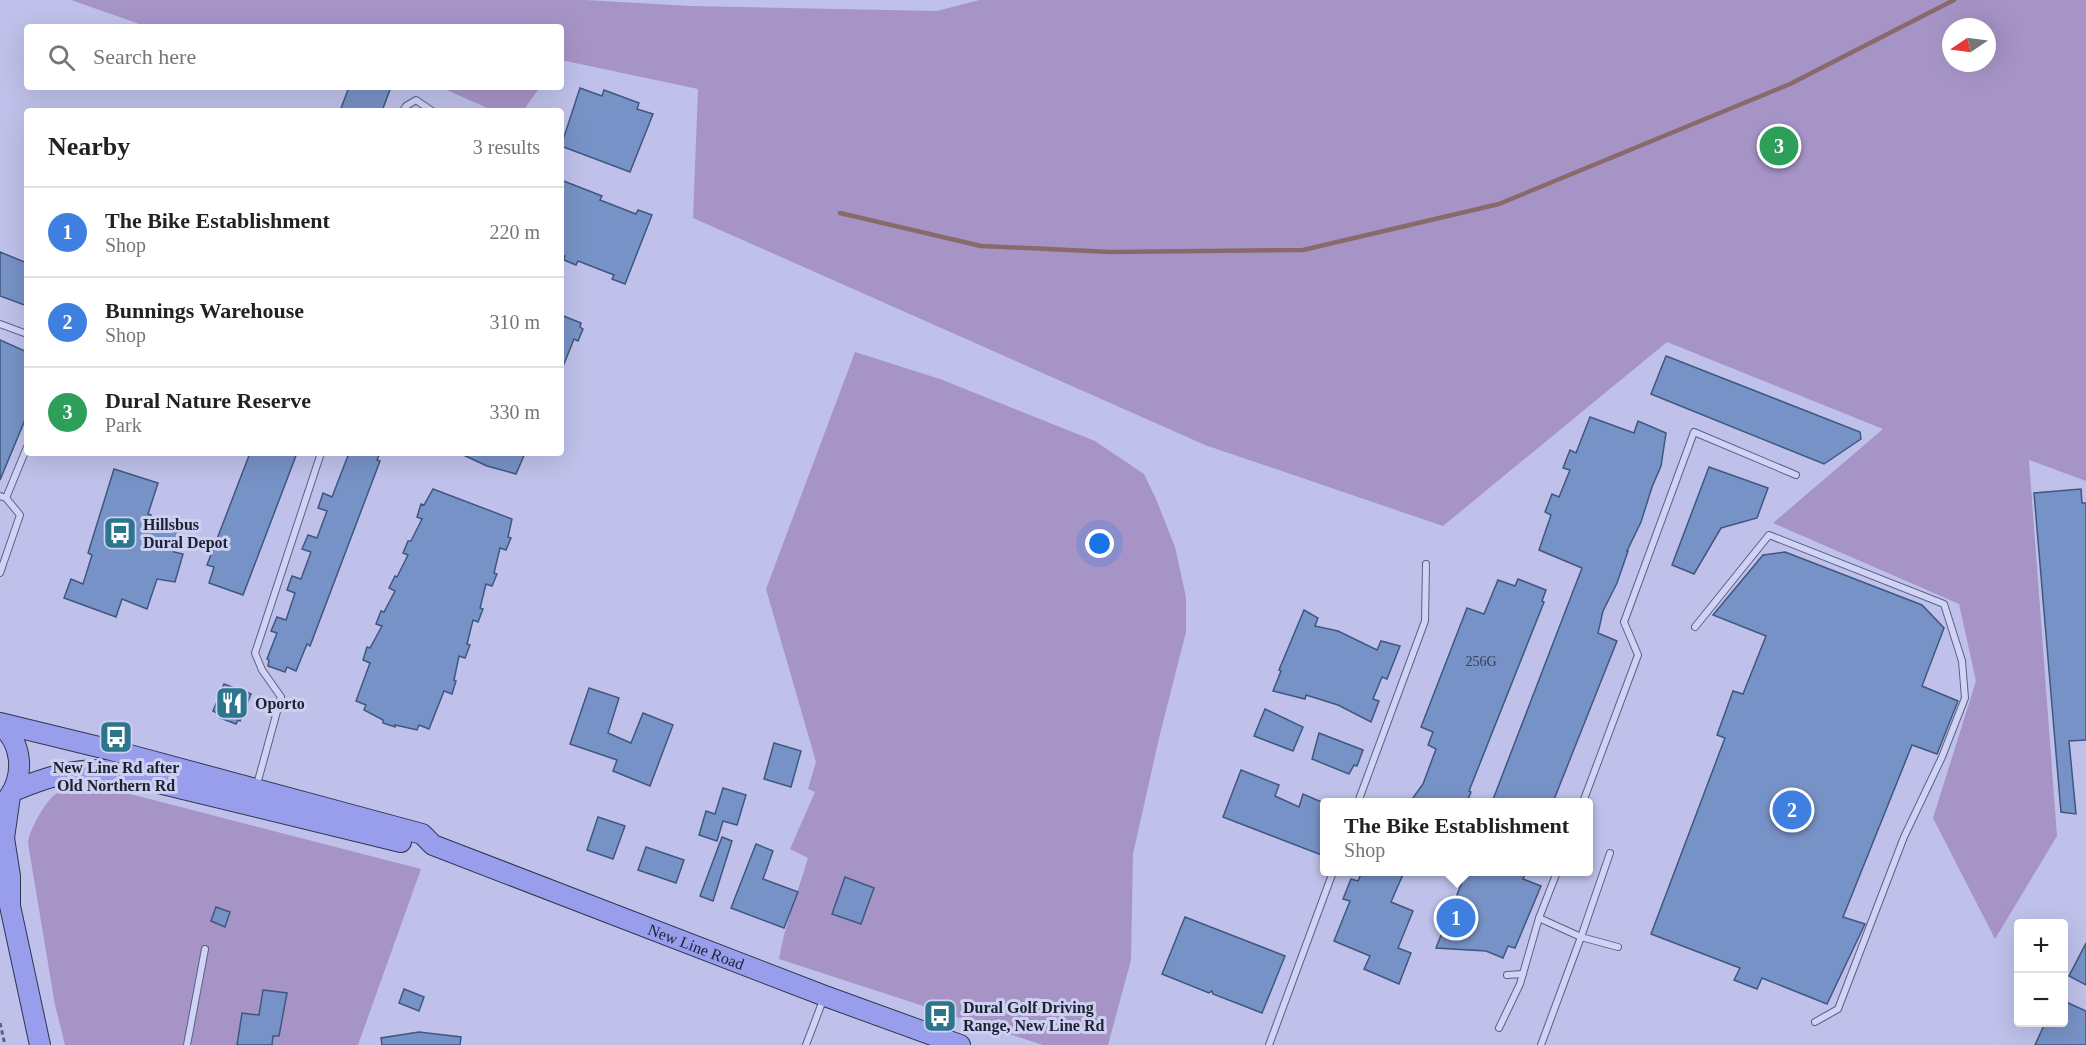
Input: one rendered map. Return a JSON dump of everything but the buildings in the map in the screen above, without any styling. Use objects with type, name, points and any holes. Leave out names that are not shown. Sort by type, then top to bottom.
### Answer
[{"type":"main road","name":"New Line Road","points":[[0,724],[46,733],[422,834],[433,845],[825,996],[960,1045]]},
{"type":"main road","points":[[0,724],[14,741],[20,758],[18,775],[8,797],[4,838],[10,876],[10,906],[40,1045]]},
{"type":"main road","name":"New Line Road","points":[[8,797],[68,772],[105,770],[419,847],[433,845]]},
{"type":"main road","points":[[0,885],[10,906]]},
{"type":"lane","points":[[405,108],[417,100],[428,108]]},
{"type":"lane","points":[[0,324],[24,333]]},
{"type":"lane","points":[[1584,798],[1638,655],[1624,622],[1694,432],[1796,475]]},
{"type":"lane","points":[[0,573],[20,515],[3,497],[24,453]]},
{"type":"lane","points":[[256,788],[281,697],[262,670],[255,653],[320,456]]},
{"type":"lane","points":[[1695,627],[1769,535],[1944,604],[1962,661],[1965,698],[1942,757],[1904,837],[1838,1010],[1815,1022]]},
{"type":"lane","points":[[1359,798],[1425,621],[1426,564]]},
{"type":"lane","points":[[1541,1045],[1610,853]]},
{"type":"lane","points":[[1269,1045],[1332,876]]},
{"type":"lane","points":[[1499,1028],[1523,974],[1539,918],[1555,876]]},
{"type":"lane","points":[[1539,918],[1581,937],[1618,947]]},
{"type":"lane","points":[[188,1045],[205,949]]},
{"type":"lane","points":[[1507,975],[1523,974]]},
{"type":"lane","points":[[806,1045],[825,996]]},
{"type":"path","points":[[0,1023],[5,1045]]},
{"type":"shaded area","points":[[71,0],[585,0],[691,6],[937,11],[979,0],[2086,0],[2086,481],[2029,460],[2057,836],[1995,939],[1933,818],[1976,681],[1959,604],[1773,523],[1883,429],[1667,342],[1443,526],[1205,445],[693,218],[698,89],[564,61],[564,24],[139,24]]},
{"type":"shaded area","points":[[447,90],[538,90],[525,108],[487,108]]},
{"type":"shaded area","points":[[855,352],[940,379],[1095,441],[1144,474],[1175,547],[1186,597],[1186,632],[1133,854],[1131,960],[1108,1045],[1043,1045],[779,959],[788,921],[808,858],[790,849],[815,792],[808,789],[816,762],[766,589]]},
{"type":"shaded area","points":[[90,787],[103,787],[421,869],[358,1045],[65,1045],[55,1005],[28,843],[38,817],[56,794]]},
{"type":"waterway","points":[[840,213],[981,246],[1111,252],[1303,250],[1499,204],[1790,84],[1954,0]]},
{"type":"place","name":"Dural Nature Reserve","points":[[1779,146]]},
{"type":"place","name":"Hillsbus Dural Depot","points":[[120,533]]},
{"type":"place","name":"Oporto","points":[[232,703]]},
{"type":"place","name":"New Line Rd after Old Northern Rd","points":[[116,737]]},
{"type":"place","name":"Bunnings Warehouse","points":[[1792,810]]},
{"type":"place","name":"The Bike Establishment","points":[[1456,918]]},
{"type":"place","name":"Dural Golf Driving Range, New Line Rd","points":[[940,1016]]}]
